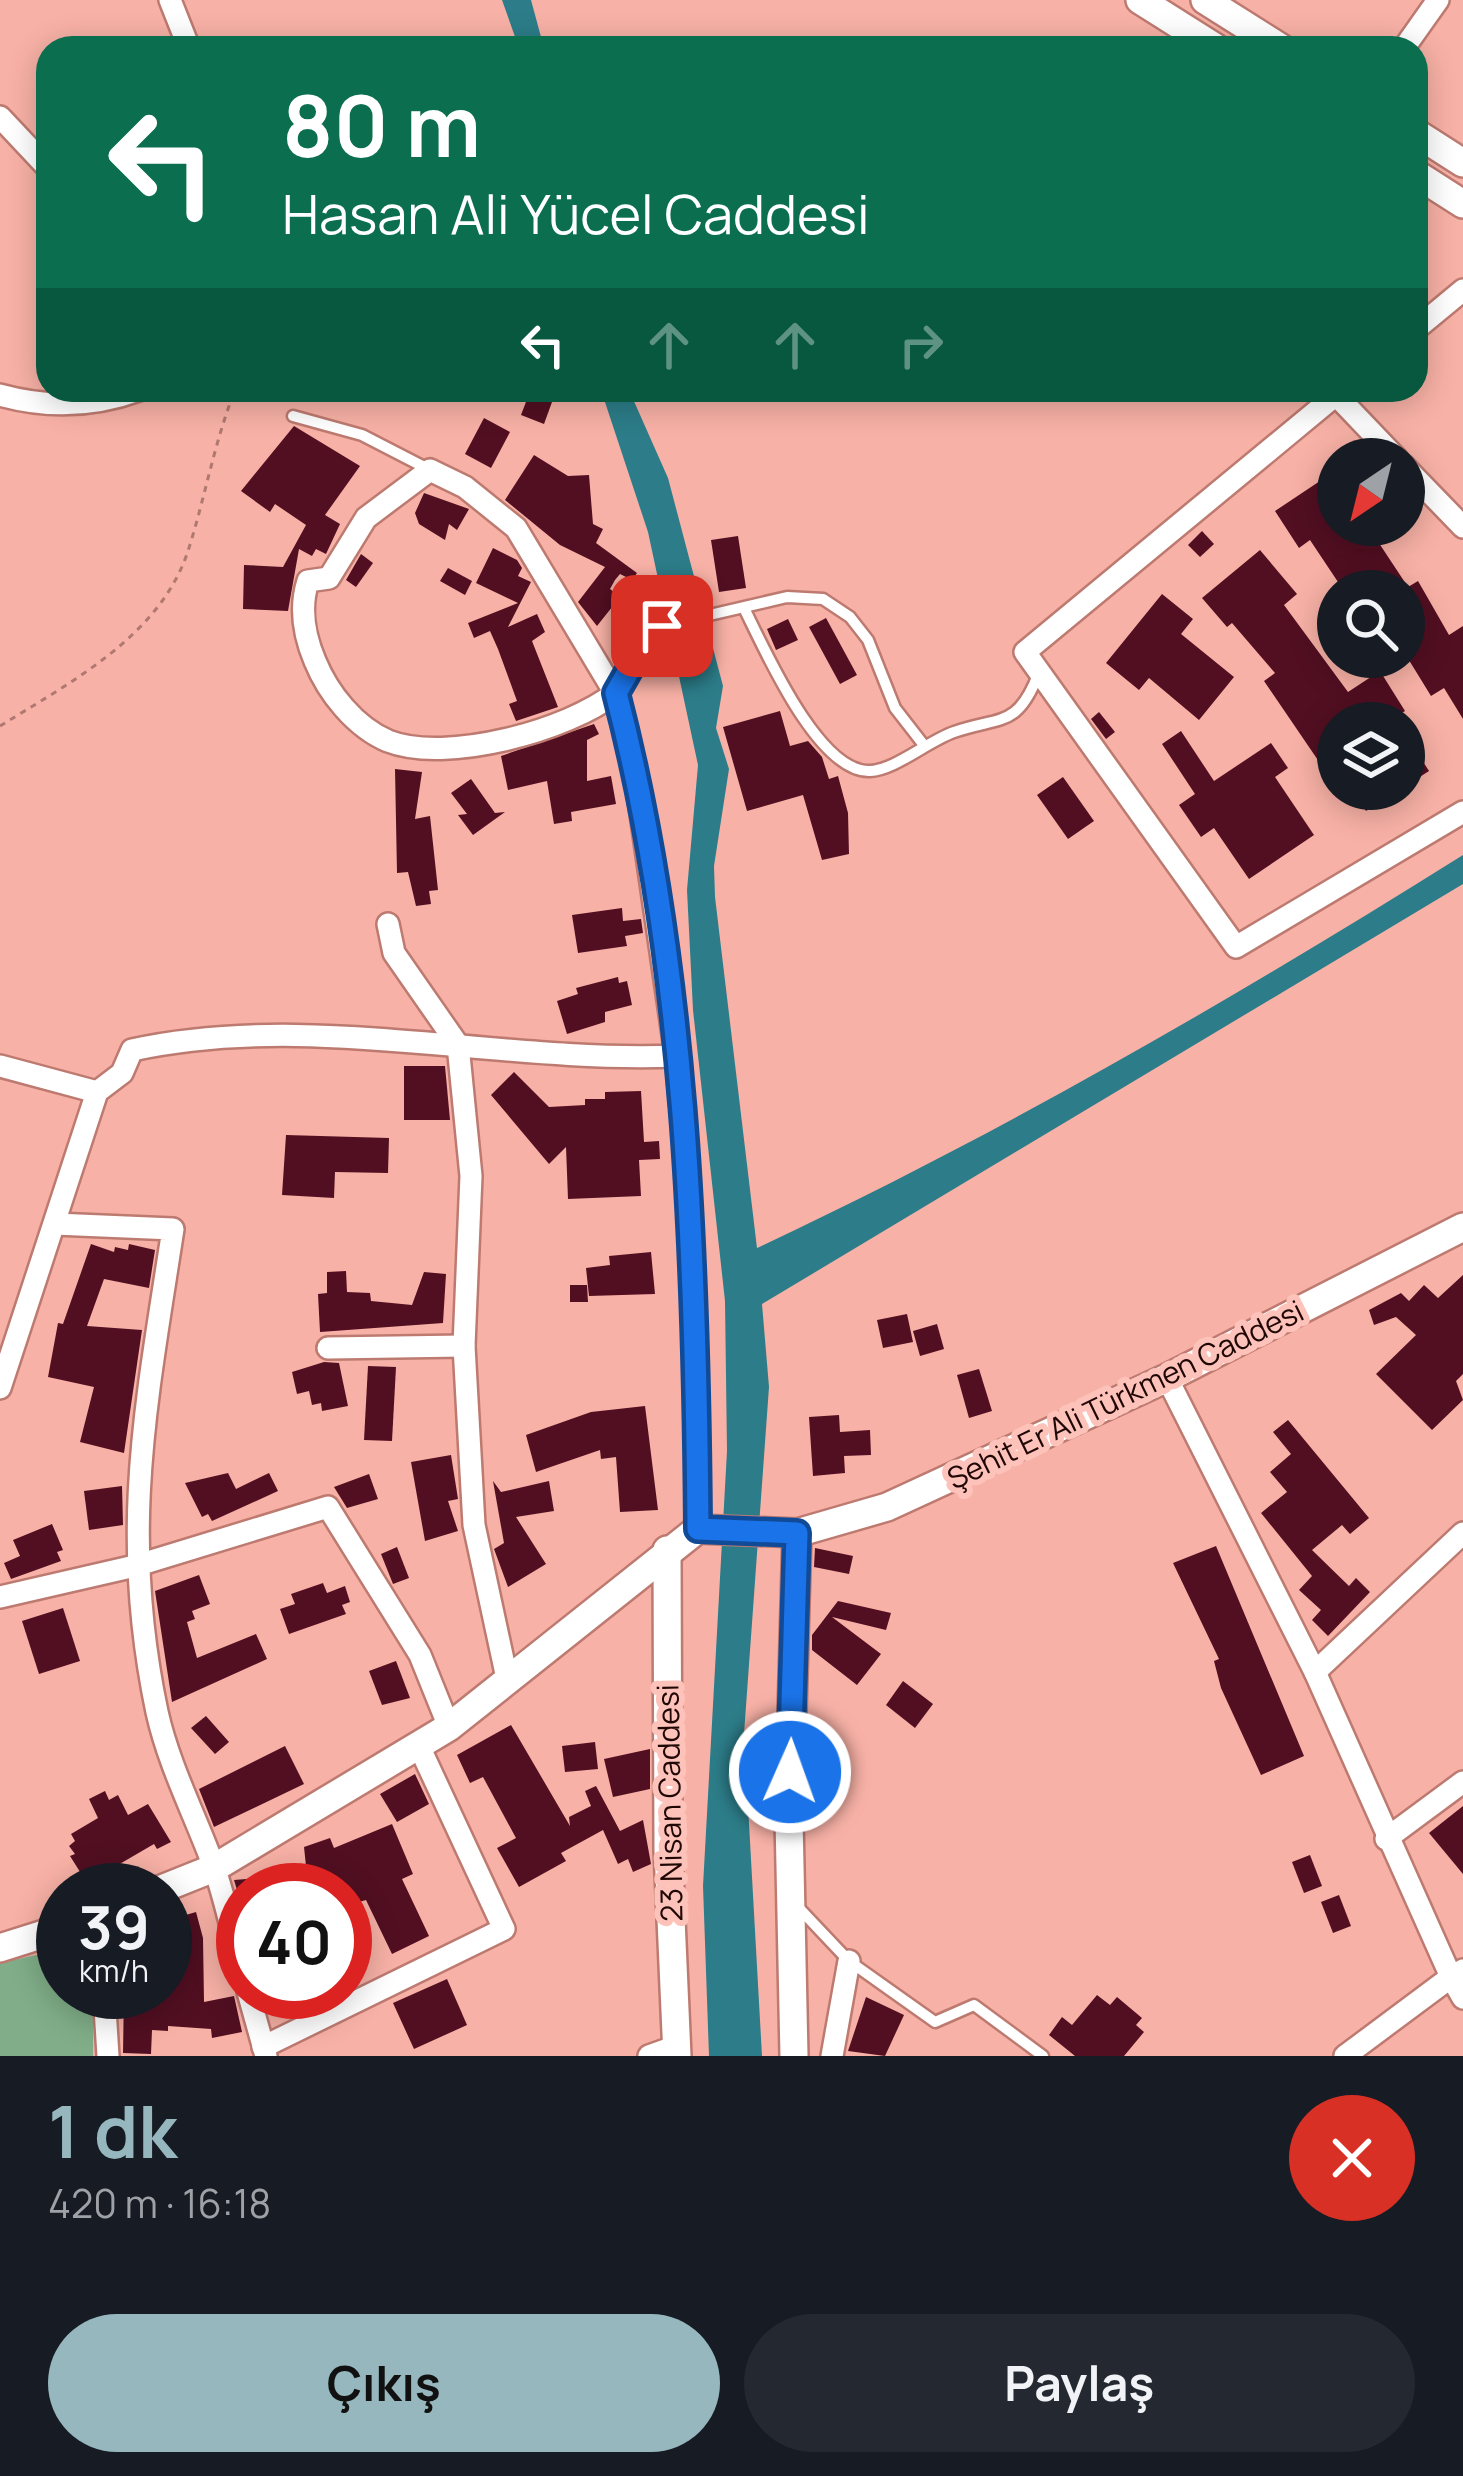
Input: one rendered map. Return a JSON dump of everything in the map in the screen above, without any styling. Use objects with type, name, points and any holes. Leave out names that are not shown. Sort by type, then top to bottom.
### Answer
[{"type":"street","points":[[170,0],[185,36]]},
{"type":"street","points":[[1140,0],[1197,36]]},
{"type":"street","points":[[1205,0],[1262,36]]},
{"type":"street","points":[[1412,36],[1438,0]]},
{"type":"street","points":[[0,117],[36,155]]},
{"type":"street","points":[[1428,141],[1463,163]]},
{"type":"street","points":[[1428,182],[1463,204]]},
{"type":"street","points":[[1428,319],[1463,290]]},
{"type":"street","points":[[0,395],[29,403],[98,402]]},
{"type":"street","points":[[1328,402],[1025,652],[1236,946],[1463,812]]},
{"type":"street","points":[[1347,402],[1379,438]]},
{"type":"street","points":[[192,1877],[448,1727],[698,1529],[692,1210],[676,1056],[633,758],[616,693],[516,528],[465,487],[430,470],[367,518],[329,578],[308,581],[302,601],[306,640],[326,687],[387,740],[424,748],[534,732],[595,710],[616,693]]},
{"type":"street","points":[[1425,488],[1463,527]]},
{"type":"street","points":[[388,924],[394,953],[458,1045],[471,1176],[464,1346],[474,1526],[508,1682]]},
{"type":"street","points":[[0,1388],[97,1092],[122,1073],[132,1050],[192,1037],[458,1045],[604,1059],[676,1056]]},
{"type":"street","points":[[0,1066],[97,1092]]},
{"type":"street","points":[[56,1224],[173,1229],[136,1467],[135,1566],[158,1716],[184,1800],[216,1875]]},
{"type":"street","name":"Şehit Er Ali Türkmen Caddesi","points":[[698,1529],[787,1534],[887,1508],[1167,1378],[1463,1227]]},
{"type":"street","points":[[328,1348],[464,1346]]},
{"type":"street","points":[[1167,1378],[1316,1672],[1386,1839],[1457,1974],[1463,1998]]},
{"type":"street","points":[[0,1597],[135,1566],[328,1507],[420,1655],[448,1727]]},
{"type":"street","points":[[1316,1672],[1463,1533]]},
{"type":"street","points":[[787,1534],[794,2056]]},
{"type":"street","name":"23 Nisan Caddesi","points":[[667,1550],[668,1850],[677,2051]]},
{"type":"street","points":[[256,2019],[265,2052],[504,1929],[418,1744]]},
{"type":"street","points":[[1386,1839],[1463,1782]]},
{"type":"street","points":[[0,1948],[36,1937]]},
{"type":"street","points":[[832,2056],[849,1961]]},
{"type":"street","points":[[1345,2056],[1457,1974]]},
{"type":"street","points":[[106,2019],[108,2056]]},
{"type":"street","points":[[649,2056],[677,2051]]},
{"type":"lane","points":[[293,416],[362,435],[430,470]]},
{"type":"lane","points":[[616,693],[644,644],[662,626],[787,597],[823,599],[850,617],[868,640],[895,709],[923,745]]},
{"type":"lane","points":[[744,608],[787,693],[838,762],[873,772],[923,745],[1006,721],[1026,704],[1040,672]]},
{"type":"lane","points":[[789,1898],[849,1961],[935,2022],[974,2006],[1043,2056]]},
{"type":"path","points":[[0,726],[94,667],[156,611],[187,556],[232,402]]},
{"type":"green space","points":[[36,1955],[36,2019],[93,2019],[93,2056],[0,2056],[0,1963]]},
{"type":"water","points":[[502,0],[531,0],[541,36],[515,36]]},
{"type":"water","points":[[605,402],[634,402],[668,478],[723,686],[716,728],[729,769],[714,866],[715,897],[757,1248],[1116,1062],[1463,855],[1463,884],[762,1304],[769,1387],[744,1734],[762,2056],[709,2056],[703,1886],[727,1451],[725,1301],[693,1010],[687,890],[698,765],[648,532]]},
{"type":"building","points":[[526,402],[552,402],[544,424],[521,415]]},
{"type":"building","points":[[484,418],[510,432],[491,468],[465,454]]},
{"type":"building","points":[[294,426],[360,466],[325,515],[340,524],[326,554],[316,549],[312,556],[299,549],[288,611],[243,609],[244,565],[283,567],[306,525],[275,504],[270,512],[241,491]]},
{"type":"building","points":[[534,455],[568,476],[589,475],[593,524],[603,529],[596,543],[637,573],[632,580],[620,574],[615,580],[610,589],[620,597],[597,626],[578,602],[605,567],[560,545],[505,500]]},
{"type":"building","points":[[1317,483],[1317,546],[1381,546],[1397,570],[1330,570],[1310,540],[1299,548],[1275,511]]},
{"type":"building","points":[[424,493],[469,509],[457,530],[449,524],[445,540],[419,524],[415,513]]},
{"type":"building","points":[[1202,531],[1214,544],[1200,557],[1188,545]]},
{"type":"building","points":[[738,536],[746,588],[719,592],[711,540]]},
{"type":"building","points":[[493,548],[517,560],[522,568],[518,576],[531,582],[508,627],[537,614],[545,632],[532,641],[558,707],[516,721],[509,704],[517,701],[490,631],[474,638],[468,623],[518,603],[476,583]]},
{"type":"building","points":[[1260,550],[1297,594],[1284,605],[1317,650],[1317,678],[1338,678],[1348,692],[1369,678],[1384,678],[1399,702],[1317,702],[1317,759],[1264,681],[1275,673],[1232,623],[1227,627],[1202,598]]},
{"type":"building","points":[[361,554],[373,563],[356,587],[346,580]]},
{"type":"building","points":[[448,568],[472,581],[465,595],[440,581]]},
{"type":"building","points":[[1425,593],[1449,635],[1463,626],[1463,719],[1444,688],[1431,696],[1420,678],[1425,678]]},
{"type":"building","points":[[1162,594],[1193,619],[1181,634],[1234,677],[1199,720],[1149,678],[1139,690],[1106,663]]},
{"type":"building","points":[[826,618],[857,675],[840,684],[809,627]]},
{"type":"building","points":[[788,619],[798,640],[776,650],[767,629]]},
{"type":"building","points":[[780,711],[790,746],[808,741],[822,757],[829,779],[838,776],[848,813],[849,854],[822,860],[803,795],[747,811],[723,727]]},
{"type":"building","points":[[1099,712],[1115,732],[1106,739],[1091,719]]},
{"type":"building","points":[[594,724],[599,734],[587,740],[587,781],[611,776],[616,804],[571,812],[572,821],[554,824],[547,781],[508,790],[501,756]]},
{"type":"building","points":[[1181,731],[1214,781],[1271,743],[1288,768],[1275,777],[1314,835],[1249,879],[1214,828],[1201,837],[1179,805],[1195,794],[1162,744]]},
{"type":"building","points":[[395,769],[422,772],[415,819],[430,816],[438,890],[429,891],[431,904],[416,906],[408,872],[397,873]]},
{"type":"building","points":[[1063,777],[1094,821],[1068,839],[1037,795]]},
{"type":"building","points":[[471,779],[495,813],[505,812],[473,835],[458,815],[467,814],[451,793]]},
{"type":"building","points":[[622,908],[623,921],[641,919],[643,933],[625,936],[627,946],[578,953],[572,915]]},
{"type":"building","points":[[618,977],[619,983],[627,981],[632,1005],[605,1012],[605,1022],[567,1034],[557,1001],[578,994],[576,988]]},
{"type":"building","points":[[404,1066],[445,1066],[450,1120],[404,1120]]},
{"type":"building","points":[[514,1072],[549,1107],[585,1105],[585,1099],[605,1099],[605,1092],[641,1091],[644,1142],[659,1141],[660,1159],[639,1160],[641,1196],[568,1199],[566,1147],[549,1164],[491,1095]]},
{"type":"building","points":[[286,1135],[389,1138],[388,1173],[335,1172],[334,1198],[282,1195]]},
{"type":"building","points":[[91,1244],[114,1252],[115,1247],[128,1250],[129,1244],[155,1250],[149,1288],[104,1279],[87,1326],[142,1330],[124,1453],[80,1442],[94,1387],[48,1377],[58,1323],[63,1324]]},
{"type":"building","points":[[651,1252],[655,1294],[589,1296],[586,1268],[610,1265],[609,1256]]},
{"type":"building","points":[[346,1271],[347,1292],[370,1293],[371,1301],[412,1305],[424,1272],[446,1274],[443,1323],[320,1332],[318,1294],[327,1293],[327,1272]]},
{"type":"building","points":[[1463,1275],[1463,1374],[1456,1381],[1463,1400],[1432,1430],[1376,1374],[1416,1335],[1396,1317],[1374,1325],[1369,1310],[1401,1293],[1409,1301],[1424,1285],[1438,1298]]},
{"type":"building","points":[[570,1285],[587,1285],[588,1302],[570,1302]]},
{"type":"building","points":[[907,1314],[913,1342],[883,1348],[877,1320]]},
{"type":"building","points":[[937,1324],[944,1349],[920,1356],[913,1331]]},
{"type":"building","points":[[324,1362],[339,1363],[348,1406],[322,1411],[321,1403],[312,1405],[309,1391],[297,1394],[292,1372]]},
{"type":"building","points":[[368,1366],[396,1367],[392,1441],[364,1440]]},
{"type":"building","points":[[979,1369],[992,1411],[969,1418],[957,1375]]},
{"type":"building","points":[[645,1406],[658,1510],[620,1512],[616,1457],[601,1459],[600,1450],[536,1472],[526,1435],[591,1412]]},
{"type":"building","points":[[839,1415],[840,1432],[870,1430],[871,1455],[844,1456],[845,1473],[813,1476],[809,1417]]},
{"type":"building","points":[[1288,1420],[1369,1518],[1350,1534],[1342,1525],[1312,1550],[1349,1586],[1356,1578],[1370,1592],[1328,1636],[1312,1620],[1321,1610],[1299,1590],[1312,1576],[1261,1513],[1287,1492],[1270,1472],[1291,1454],[1273,1432]]},
{"type":"building","points":[[451,1455],[458,1499],[448,1501],[458,1531],[425,1541],[411,1462]]},
{"type":"building","points":[[228,1473],[236,1489],[269,1473],[278,1491],[212,1521],[208,1514],[202,1517],[185,1483]]},
{"type":"building","points":[[369,1474],[378,1499],[347,1508],[334,1487]]},
{"type":"building","points":[[493,1481],[501,1492],[549,1481],[554,1511],[516,1517],[546,1564],[508,1587],[494,1549],[504,1543]]},
{"type":"building","points":[[122,1486],[123,1525],[89,1530],[84,1491]]},
{"type":"building","points":[[52,1524],[63,1550],[57,1552],[61,1561],[11,1579],[4,1563],[20,1556],[13,1540]]},
{"type":"building","points":[[1216,1546],[1304,1756],[1261,1775],[1221,1688],[1214,1661],[1219,1659],[1173,1563]]},
{"type":"building","points":[[397,1547],[409,1578],[393,1584],[381,1554]]},
{"type":"building","points":[[815,1548],[853,1556],[849,1574],[814,1567]]},
{"type":"building","points":[[199,1575],[210,1604],[192,1611],[195,1619],[187,1622],[197,1658],[256,1634],[267,1659],[172,1702],[155,1591]]},
{"type":"building","points":[[323,1583],[327,1593],[345,1586],[350,1602],[342,1605],[346,1614],[289,1634],[280,1609],[295,1604],[291,1594]]},
{"type":"building","points":[[838,1601],[891,1613],[886,1630],[832,1617],[881,1654],[857,1685],[812,1650],[812,1635]]},
{"type":"building","points":[[63,1608],[80,1661],[39,1674],[22,1621]]},
{"type":"building","points":[[396,1661],[410,1698],[382,1705],[369,1671]]},
{"type":"building","points":[[903,1681],[933,1704],[915,1728],[886,1705]]},
{"type":"building","points":[[206,1716],[229,1742],[215,1754],[191,1728]]},
{"type":"building","points":[[511,1725],[570,1826],[569,1817],[591,1806],[585,1791],[596,1786],[620,1831],[643,1820],[651,1864],[633,1872],[628,1859],[618,1864],[603,1830],[561,1853],[566,1861],[519,1887],[497,1848],[516,1838],[483,1777],[470,1783],[457,1755]]},
{"type":"building","points":[[595,1742],[598,1769],[565,1772],[562,1746]]},
{"type":"building","points":[[285,1746],[304,1784],[214,1827],[199,1789]]},
{"type":"building","points":[[650,1749],[650,1789],[613,1797],[604,1759]]},
{"type":"building","points":[[415,1774],[429,1804],[397,1822],[380,1794]]},
{"type":"building","points":[[105,1791],[109,1800],[118,1795],[128,1815],[148,1804],[171,1842],[157,1849],[154,1844],[121,1863],[74,1863],[71,1834],[98,1818],[89,1799]]},
{"type":"building","points":[[1463,1806],[1463,1874],[1429,1833]]},
{"type":"building","points":[[392,1824],[413,1874],[402,1879],[429,1936],[392,1954],[372,1912],[372,1863],[306,1863],[304,1847],[330,1838],[334,1848]]},
{"type":"building","points":[[1310,1855],[1322,1886],[1304,1893],[1292,1862]]},
{"type":"building","points":[[1339,1895],[1351,1926],[1333,1933],[1321,1902]]},
{"type":"building","points":[[196,1912],[203,1938],[204,2002],[216,2000],[216,2019],[239,2019],[242,2032],[212,2038],[211,2029],[168,2026],[168,2031],[152,2030],[151,2054],[123,2053],[124,2019],[192,2019],[192,1913]]},
{"type":"building","points":[[447,1979],[467,2025],[414,2049],[393,2003]]},
{"type":"building","points":[[1097,1995],[1110,2005],[1117,1997],[1142,2018],[1136,2025],[1144,2032],[1124,2056],[1075,2056],[1049,2035],[1062,2017],[1072,2025]]},
{"type":"building","points":[[866,1997],[904,2015],[885,2056],[848,2051]]},
{"type":"route","points":[[662,626],[644,644],[616,693],[646,839],[692,1210],[698,1529],[797,1533],[790,1772]]}]
